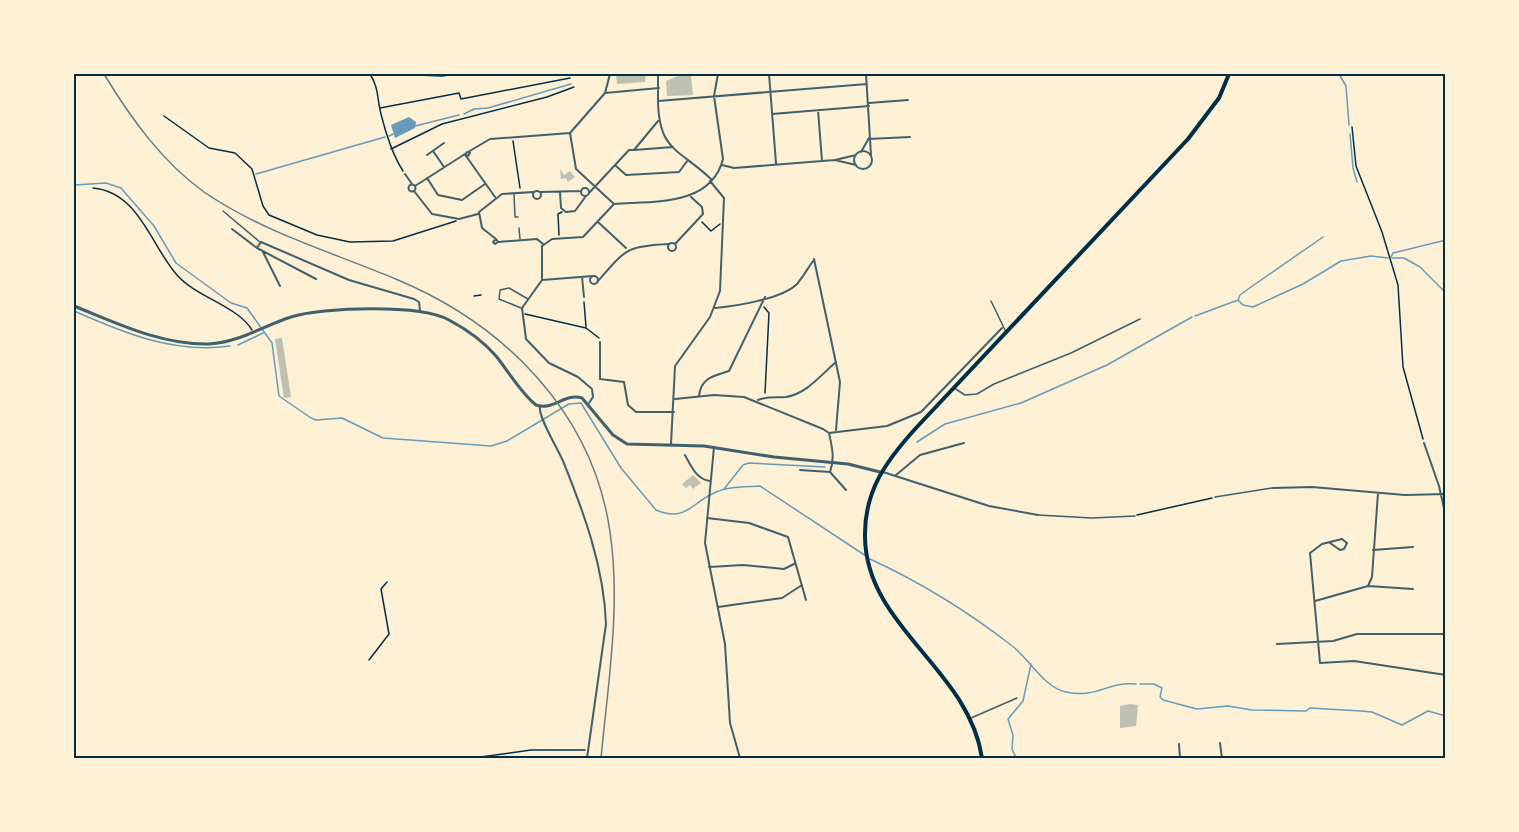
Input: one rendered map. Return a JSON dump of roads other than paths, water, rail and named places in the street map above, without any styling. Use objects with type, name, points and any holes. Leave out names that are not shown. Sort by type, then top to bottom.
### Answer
[{"type":"main road","points":[[982,759],[971,718],[948,682],[883,599],[873,581],[867,561],[865,515],[880,472],[888,459],[1004,330],[1188,139],[1219,98],[1229,74]]},
{"type":"street","points":[[404,74],[442,76],[452,74]]},
{"type":"street","points":[[587,195],[586,188],[581,191],[514,193],[495,197],[478,214],[459,219],[428,212],[414,191],[409,189],[483,141],[570,133],[605,93],[610,74]]},
{"type":"street","points":[[658,74],[658,122],[664,138],[710,180],[724,198],[720,291],[715,308],[675,366],[671,444]]},
{"type":"street","points":[[543,244],[559,239],[583,237],[614,204],[691,197],[710,180],[722,165],[723,142],[714,96],[718,74]]},
{"type":"street","points":[[769,74],[776,164]]},
{"type":"street","points":[[835,160],[856,165],[862,169],[869,167],[871,155],[866,74]]},
{"type":"street","points":[[658,100],[867,84]]},
{"type":"street","points":[[605,93],[659,88]]},
{"type":"street","points":[[772,114],[908,100]]},
{"type":"street","points":[[819,110],[822,160]]},
{"type":"street","points":[[634,150],[658,122]]},
{"type":"street","points":[[570,133],[576,169],[614,204]]},
{"type":"street","points":[[869,140],[910,137]]},
{"type":"street","points":[[722,165],[734,168],[835,160],[856,155],[861,152],[869,140]]},
{"type":"street","points":[[427,155],[444,143]]},
{"type":"street","points":[[560,192],[563,211],[575,211],[629,150],[673,147]]},
{"type":"street","points":[[434,151],[444,167]]},
{"type":"street","points":[[861,152],[871,155]]},
{"type":"street","points":[[466,154],[495,197]]},
{"type":"street","points":[[856,155],[856,165]]},
{"type":"street","points":[[615,166],[626,175],[679,172],[688,160]]},
{"type":"street","points":[[405,174],[414,185],[414,191]]},
{"type":"street","points":[[427,178],[438,195],[450,198],[467,199],[485,184]]},
{"type":"street","points":[[581,191],[587,195]]},
{"type":"street","points":[[534,192],[536,199],[540,197],[540,192]]},
{"type":"street","points":[[669,244],[668,248],[671,251],[675,249],[675,244],[700,219],[703,209],[691,197]]},
{"type":"street","points":[[478,214],[482,228],[497,241],[537,239],[543,244]]},
{"type":"street","points":[[598,222],[627,249]]},
{"type":"street","points":[[232,229],[263,252],[316,279]]},
{"type":"street","points":[[257,248],[261,242],[343,278],[414,299],[418,302],[420,311]]},
{"type":"street","points":[[543,244],[542,280],[522,308],[524,332],[531,346],[549,363],[586,383],[593,392],[589,403]]},
{"type":"street","points":[[593,276],[591,282],[597,282],[627,249],[638,246],[675,244]]},
{"type":"street","points":[[263,252],[280,286]]},
{"type":"street","points":[[715,308],[781,293],[797,284],[814,259],[836,362],[840,392],[836,430]]},
{"type":"street","points":[[542,280],[593,276],[597,278],[597,282]]},
{"type":"street","points":[[582,277],[584,297]]},
{"type":"street","points":[[699,396],[700,385],[704,380],[729,371],[765,297]]},
{"type":"street","points":[[74,306],[130,329],[184,342],[221,343],[309,314],[397,309],[420,311],[447,318],[482,342],[530,400],[540,407],[548,407],[573,396],[589,403],[620,441],[633,446],[671,444],[714,447],[774,457],[834,462],[896,475],[989,506],[1038,515]]},
{"type":"street","points":[[675,399],[729,395],[757,401],[829,433],[836,430],[887,426],[921,412],[1004,330]]},
{"type":"street","points":[[600,342],[600,379],[624,382],[628,405],[636,412],[674,412]]},
{"type":"street","points":[[757,401],[765,397],[787,397],[802,392],[836,362]]},
{"type":"street","points":[[540,407],[540,417],[552,436],[597,558],[605,603],[606,624],[587,759]]},
{"type":"street","points":[[829,433],[834,462],[830,472]]},
{"type":"street","points":[[896,475],[920,455],[964,443]]},
{"type":"street","points":[[1424,443],[1446,516]]},
{"type":"street","points":[[714,447],[705,543],[725,644],[730,723],[740,759]]},
{"type":"street","points":[[685,455],[693,471],[703,480],[710,481]]},
{"type":"street","points":[[800,470],[830,472],[846,490]]},
{"type":"street","points":[[1273,488],[1312,487],[1378,493],[1446,494]]},
{"type":"street","points":[[1368,586],[1378,493]]},
{"type":"street","points":[[707,518],[745,522],[777,531],[788,537],[806,600]]},
{"type":"street","points":[[1330,543],[1340,550],[1344,549],[1347,543],[1342,539],[1316,547],[1310,554],[1320,663],[1354,661],[1446,675]]},
{"type":"street","points":[[1373,550],[1413,547]]},
{"type":"street","points":[[709,567],[743,565],[784,569],[794,564]]},
{"type":"street","points":[[718,607],[782,598],[802,585]]},
{"type":"street","points":[[1315,601],[1368,586],[1413,589]]},
{"type":"street","points":[[1277,644],[1318,642],[1357,634],[1446,634]]},
{"type":"street","points":[[1220,743],[1224,759]]},
{"type":"street","points":[[1179,744],[1181,759],[1187,759]]},
{"type":"lane","points":[[514,193],[515,217],[518,217]]},
{"type":"lane","points":[[223,211],[261,242]]},
{"type":"lane","points":[[519,228],[520,240]]},
{"type":"lane","points":[[522,308],[499,298],[500,290],[509,288],[528,299]]},
{"type":"lane","points":[[992,301],[1004,330]]},
{"type":"lane","points":[[953,388],[965,395],[977,394],[994,384],[1071,353],[1140,318]]},
{"type":"lane","points":[[1215,497],[1273,488]]},
{"type":"lane","points":[[1038,515],[1092,518],[1135,516]]},
{"type":"lane","points":[[971,718],[1017,698]]},
{"type":"water","points":[[409,117],[416,122],[415,128],[395,138],[391,125]]},
{"type":"waterway","points":[[1339,74],[1346,86],[1349,125]]},
{"type":"waterway","points":[[464,114],[474,109],[488,108],[571,84]]},
{"type":"waterway","points":[[415,126],[459,115]]},
{"type":"waterway","points":[[389,136],[393,134]]},
{"type":"waterway","points":[[1350,134],[1353,168],[1357,182]]},
{"type":"waterway","points":[[256,174],[385,137]]},
{"type":"waterway","points":[[74,185],[106,183],[121,188],[154,226],[176,263],[231,303],[247,308],[272,343],[279,396],[311,418],[316,420],[342,418],[383,438],[491,446],[507,441],[569,404],[581,403],[621,468],[656,510],[674,514],[681,513],[717,491],[760,486],[866,556]]},
{"type":"waterway","points":[[1238,300],[1240,295],[1323,237]]},
{"type":"waterway","points":[[1391,257],[1393,253],[1446,240]]},
{"type":"waterway","points":[[1195,316],[1238,300],[1243,305],[1253,307],[1303,284],[1341,261],[1371,256],[1388,258]]},
{"type":"waterway","points":[[1392,258],[1404,258],[1420,267],[1446,293]]},
{"type":"waterway","points":[[74,311],[150,340],[189,347],[230,346]]},
{"type":"waterway","points":[[917,442],[945,424],[1021,403],[1107,365],[1192,317]]},
{"type":"waterway","points":[[238,345],[263,333]]},
{"type":"waterway","points":[[724,489],[743,465],[749,463],[825,467]]},
{"type":"waterway","points":[[870,559],[925,587],[977,620],[1018,651],[1043,678],[1058,689],[1077,694],[1118,685],[1136,684]]},
{"type":"waterway","points":[[1016,758],[1012,749],[1013,735],[1008,719],[1023,701],[1031,664]]},
{"type":"waterway","points":[[1140,684],[1154,684],[1162,688],[1160,697],[1163,700],[1197,709],[1228,706],[1252,710],[1306,711],[1310,708],[1361,711],[1372,712],[1402,725],[1428,711],[1446,716]]},
{"type":"railway","points":[[104,74],[148,138],[174,167],[204,192],[250,219],[398,280],[437,299],[474,322],[508,348],[538,378],[564,412],[585,449],[600,489],[610,532],[613,560],[614,617],[601,758]]}]
